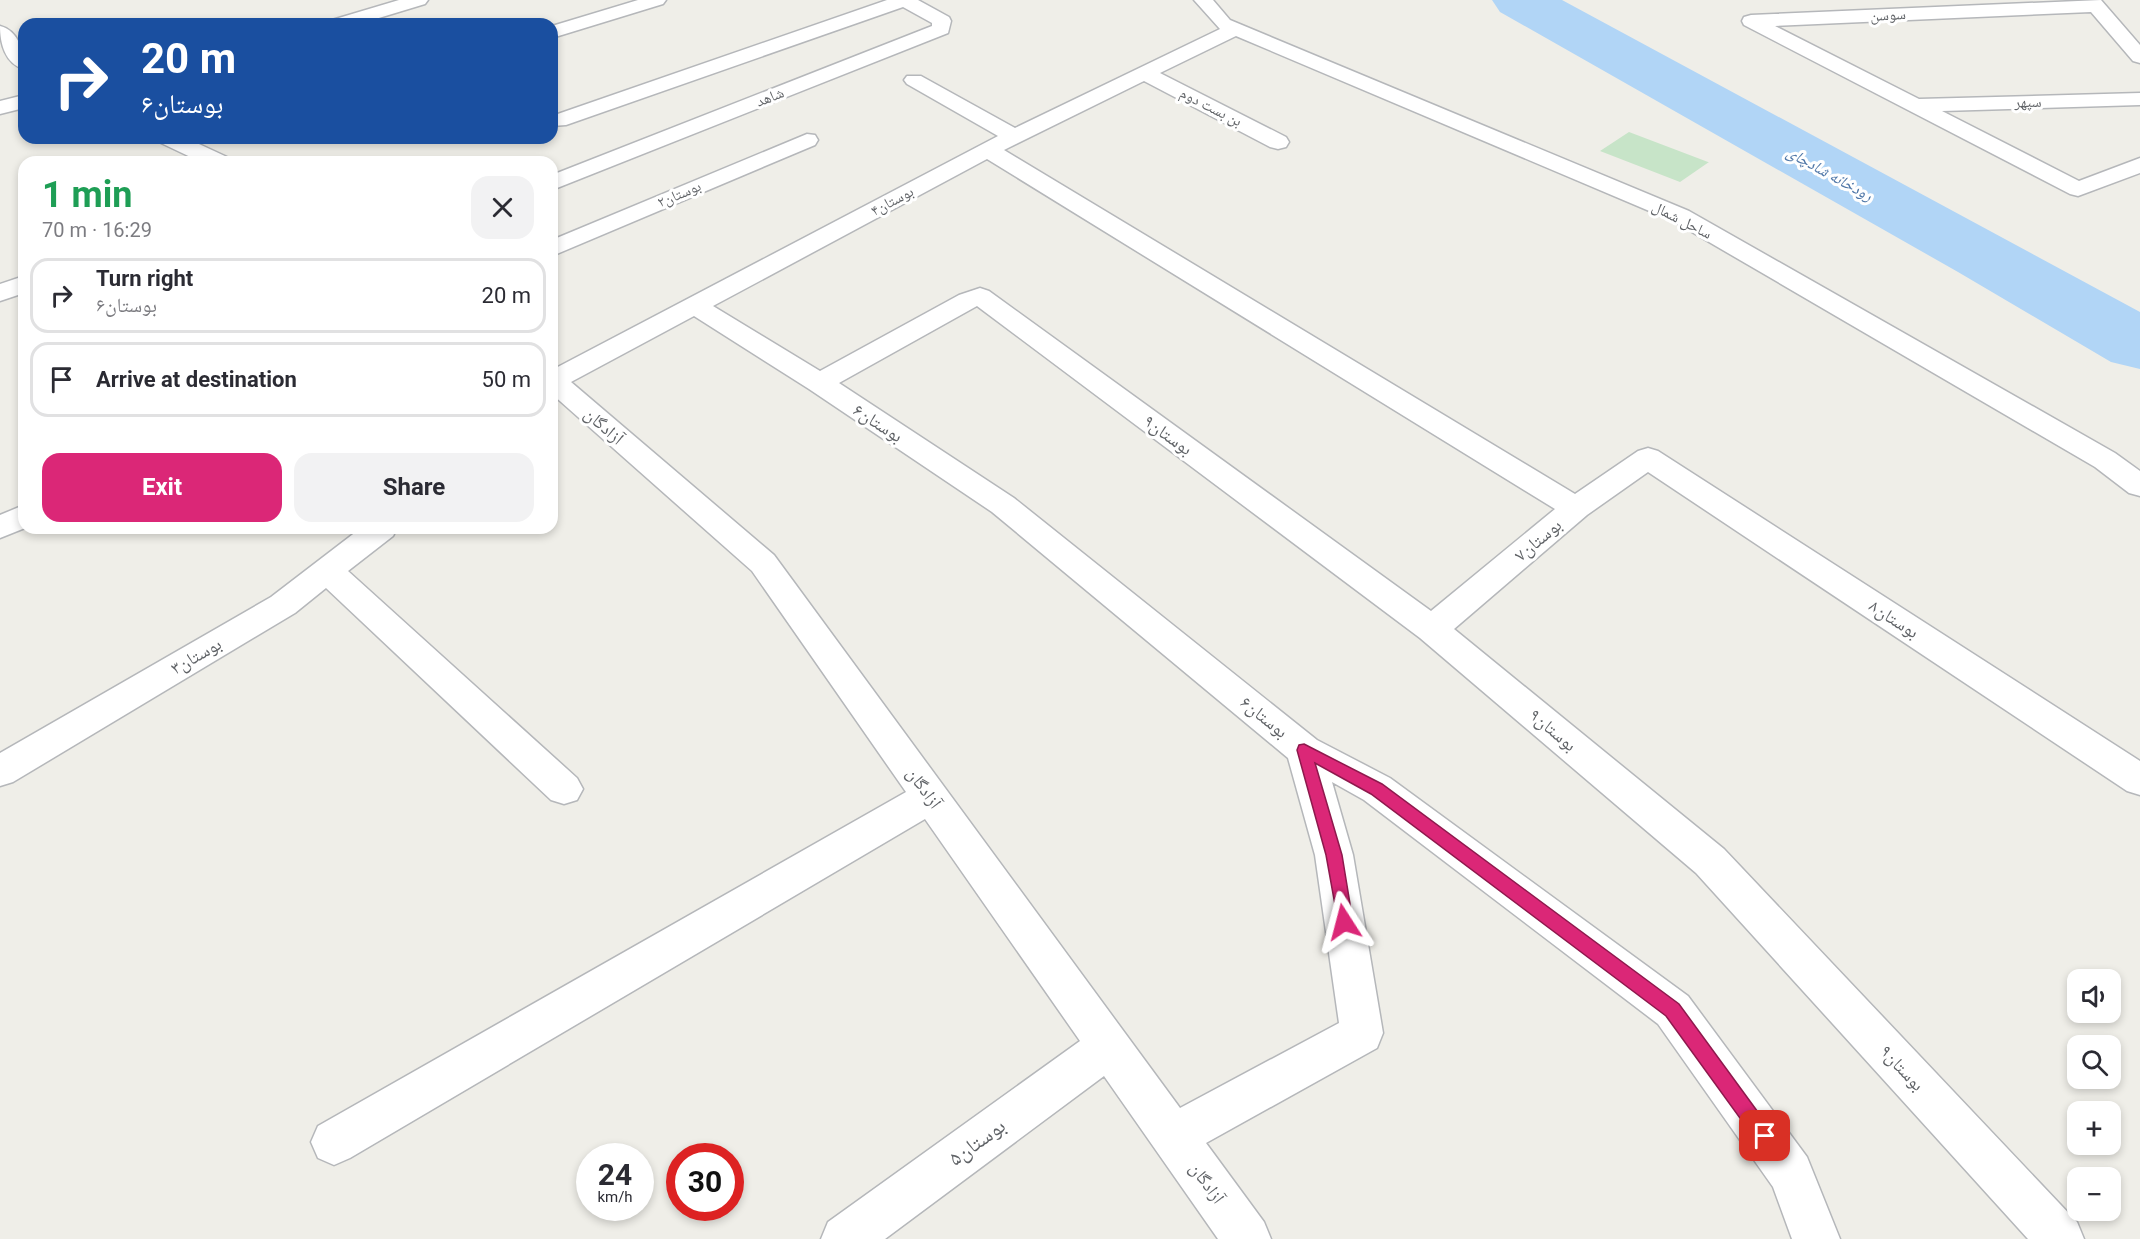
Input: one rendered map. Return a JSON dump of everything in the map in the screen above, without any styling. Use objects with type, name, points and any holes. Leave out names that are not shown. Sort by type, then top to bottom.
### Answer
[{"type":"street","points":[[359,18],[419,0]]},
{"type":"street","points":[[558,30],[657,0]]},
{"type":"street","points":[[559,121],[905,0]]},
{"type":"street","name":"شاهد","points":[[558,181],[941,29],[942,21],[905,0]]},
{"type":"street","name":"ساحل شمال","points":[[1203,0],[1223,24],[1681,216],[2105,460],[2140,486]]},
{"type":"street","points":[[2093,3],[2140,57]]},
{"type":"street","name":"سوسن","points":[[1916,105],[1751,21],[2093,3]]},
{"type":"street","name":"بوستان۴","points":[[558,378],[1014,136],[1236,29]]},
{"type":"street","points":[[0,32],[18,55]]},
{"type":"street","name":"بن بست دوم","points":[[1144,73],[1278,142]]},
{"type":"street","points":[[914,80],[1014,136]]},
{"type":"street","name":"سپهر","points":[[1916,105],[2140,99]]},
{"type":"street","points":[[0,108],[18,103]]},
{"type":"street","points":[[1916,105],[2078,189],[2140,165]]},
{"type":"street","name":"بوستان۲","points":[[558,246],[807,140]]},
{"type":"street","points":[[182,144],[206,156]]},
{"type":"street","points":[[988,150],[1576,508]]},
{"type":"street","points":[[0,293],[18,286]]},
{"type":"street","name":"بوستان۹","points":[[819,383],[968,300],[980,296],[1432,629],[1710,861],[2060,1239]]},
{"type":"street","name":"بوستان۶","points":[[695,306],[819,383],[1003,505],[1304,750],[1377,789],[1672,1010],[1791,1173],[1816,1239]]},
{"type":"street","name":"آزادگان","points":[[558,385],[763,563],[1247,1239]]},
{"type":"street","name":"بوستان۷","points":[[1432,629],[1576,508],[1648,458]]},
{"type":"street","name":"بوستان۸","points":[[1648,458],[2140,780]]},
{"type":"street","points":[[0,527],[18,519]]},
{"type":"street","name":"بوستان۳","points":[[0,771],[283,605],[329,572],[375,534]]},
{"type":"street","points":[[329,572],[564,789]]},
{"type":"street","points":[[1186,1130],[1362,1033],[1334,855],[1304,750]]},
{"type":"street","points":[[334,1142],[930,797]]},
{"type":"street","name":"بوستان۵","points":[[845,1239],[1109,1046]]},
{"type":"green space","points":[[1629,132],[1709,162],[1680,182],[1600,151]]},
{"type":"waterway","name":"رودخانه شادچای","points":[[1520,0],[1984,256],[2140,345]]},
{"type":"route","points":[[1344,922],[1334,855],[1304,750],[1377,789],[1672,1010],[1765,1136]]}]
